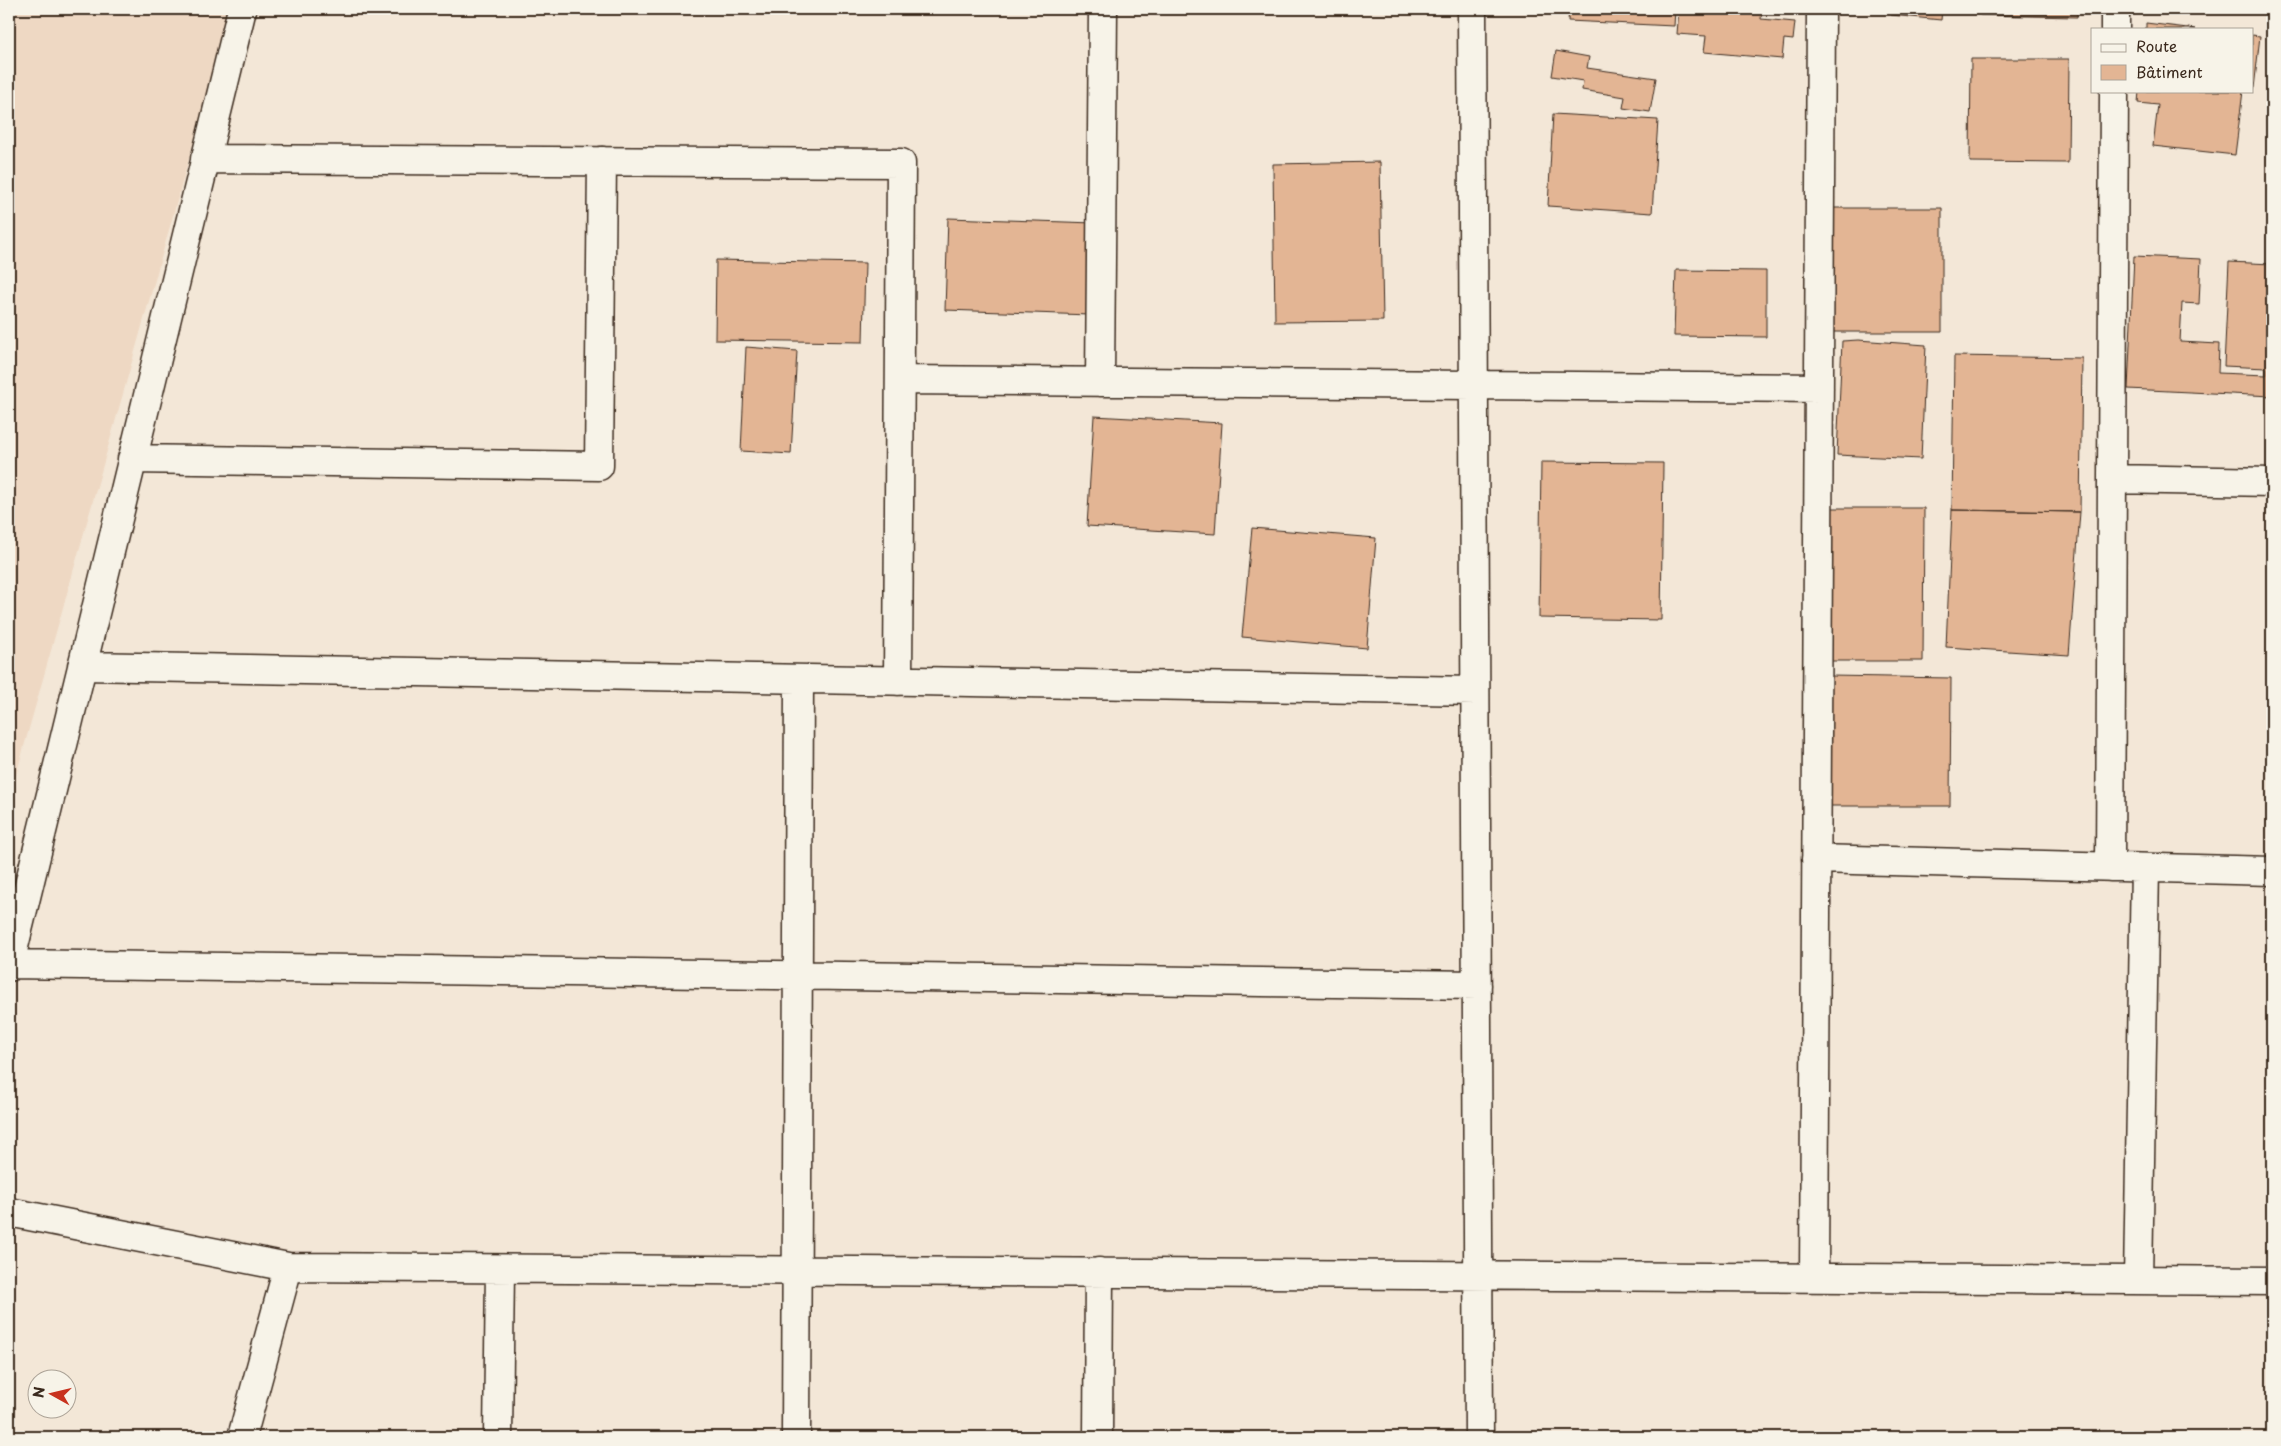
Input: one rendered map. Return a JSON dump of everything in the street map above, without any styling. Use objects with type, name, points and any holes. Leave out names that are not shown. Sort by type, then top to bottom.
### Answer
[{"type":"street","points":[[242,9],[9,965],[1477,986]]},
{"type":"street","points":[[1100,382],[1103,9]]},
{"type":"street","points":[[1472,9],[1479,1437]]},
{"type":"street","points":[[1814,1277],[1821,9]]},
{"type":"street","points":[[2114,28],[2115,9]]},
{"type":"street","points":[[2110,867],[2114,92]]},
{"type":"street","points":[[205,159],[901,163],[898,681]]},
{"type":"street","points":[[132,459],[599,466],[602,161]]},
{"type":"street","points":[[900,380],[1819,388]]},
{"type":"street","points":[[2112,479],[2272,482]]},
{"type":"street","points":[[82,666],[1475,691]]},
{"type":"street","points":[[796,1437],[799,679]]},
{"type":"street","points":[[1816,859],[2272,871]]},
{"type":"street","points":[[2138,1280],[2145,868]]},
{"type":"street","points":[[9,1212],[288,1267],[2272,1281]]},
{"type":"street","points":[[242,1437],[288,1267]]},
{"type":"street","points":[[498,1437],[500,1268]]},
{"type":"street","points":[[1098,1437],[1099,1272]]},
{"type":"shaded area","points":[[9,9],[231,9],[9,800]]},
{"type":"building","points":[[1569,9],[1675,9],[1674,26],[1568,21]]},
{"type":"building","points":[[1679,9],[1762,9],[1761,19],[1795,22],[1793,40],[1784,39],[1782,59],[1704,52],[1706,36],[1677,34]]},
{"type":"building","points":[[1891,9],[1942,9],[1941,20],[1891,15]]},
{"type":"building","points":[[1980,9],[2077,9],[2077,17],[1980,15]]},
{"type":"building","points":[[2146,23],[2188,28],[2146,28]]},
{"type":"building","points":[[2254,35],[2260,36],[2254,88]]},
{"type":"building","points":[[1556,51],[1589,57],[1587,68],[1656,78],[1650,112],[1623,108],[1625,97],[1582,90],[1583,81],[1552,76]]},
{"type":"building","points":[[1971,59],[2069,59],[2068,163],[1970,162]]},
{"type":"building","points":[[2139,92],[2243,92],[2235,155],[2153,146],[2158,105],[2138,103]]},
{"type":"building","points":[[1553,114],[1658,120],[1652,213],[1548,206]]},
{"type":"building","points":[[1380,162],[1383,321],[1275,322],[1273,164]]},
{"type":"building","points":[[1823,208],[1942,208],[1942,332],[1822,332]]},
{"type":"building","points":[[948,218],[1094,223],[1090,315],[945,310]]},
{"type":"building","points":[[2134,256],[2201,259],[2199,304],[2182,303],[2180,342],[2219,344],[2218,373],[2266,375],[2266,368],[2224,366],[2229,262],[2272,264],[2272,396],[2128,389]]},
{"type":"building","points":[[716,260],[865,263],[863,342],[715,340]]},
{"type":"building","points":[[1676,270],[1766,271],[1766,337],[1674,336]]},
{"type":"building","points":[[1858,340],[1926,345],[1921,459],[1837,455],[1842,341]]},
{"type":"building","points":[[746,347],[797,351],[791,454],[741,451]]},
{"type":"building","points":[[1954,356],[2082,358],[2080,512],[1952,510]]},
{"type":"building","points":[[1094,416],[1222,423],[1215,534],[1087,526]]},
{"type":"building","points":[[1541,462],[1663,463],[1661,620],[1539,618]]},
{"type":"building","points":[[1830,508],[1924,508],[1923,661],[1830,661]]},
{"type":"building","points":[[1952,510],[2080,512],[2069,655],[1946,647]]},
{"type":"building","points":[[1252,528],[1376,538],[1367,648],[1242,637]]},
{"type":"building","points":[[1830,676],[1951,678],[1950,806],[1829,806]]}]
